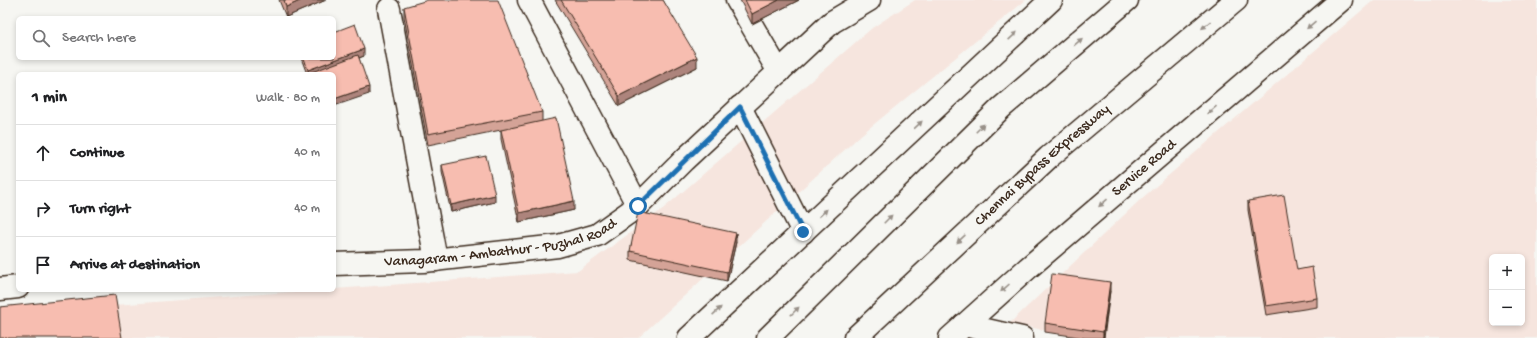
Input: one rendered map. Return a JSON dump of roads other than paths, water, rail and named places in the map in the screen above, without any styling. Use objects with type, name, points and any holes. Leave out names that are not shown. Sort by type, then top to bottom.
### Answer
[{"type":"main road","points":[[529,0],[638,206]]},
{"type":"main road","points":[[737,0],[779,72]]},
{"type":"main road","name":"Vanagaram - Ambathur - Puzhal Road","points":[[336,264],[436,260],[558,246],[598,235],[638,206],[740,107],[832,22],[869,0]]},
{"type":"main road","points":[[689,338],[1052,0]]},
{"type":"main road","points":[[768,338],[1001,108],[1127,0]]},
{"type":"main road","name":"Chennai Bypass Expressway","points":[[854,338],[1049,157],[1236,0]]},
{"type":"main road","name":"Service Road","points":[[957,332],[1028,268],[1341,0]]},
{"type":"main road","points":[[388,9],[436,260]]},
{"type":"main road","points":[[740,107],[803,232]]},
{"type":"main road","points":[[0,290],[16,288]]},
{"type":"main road","points":[[957,332],[1022,338]]}]
